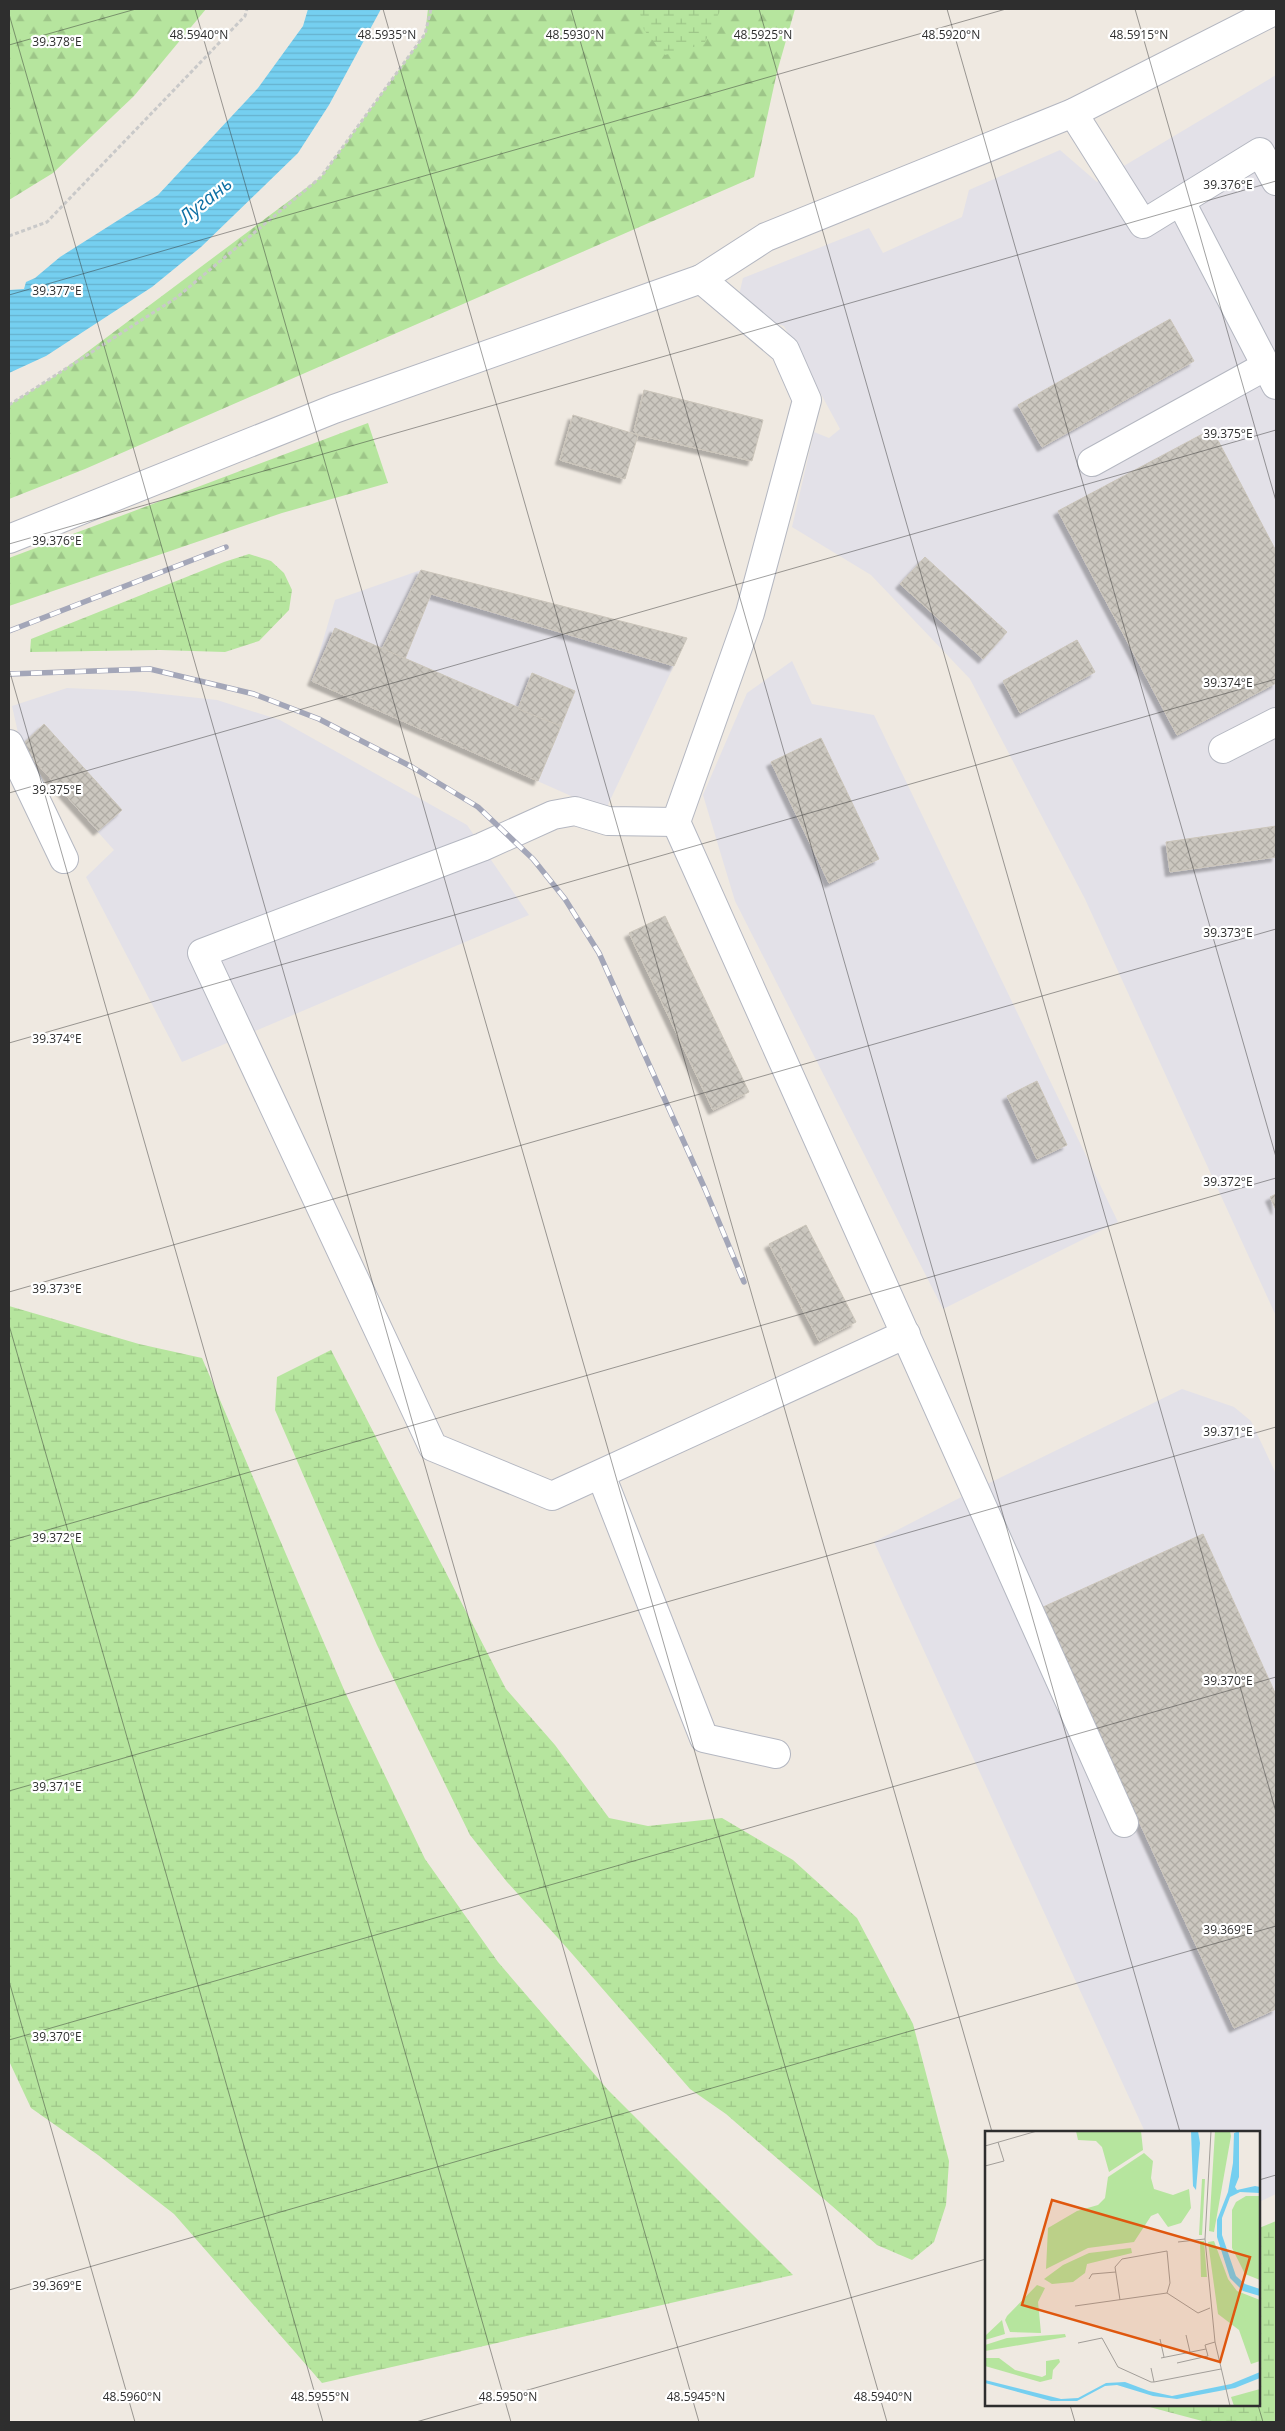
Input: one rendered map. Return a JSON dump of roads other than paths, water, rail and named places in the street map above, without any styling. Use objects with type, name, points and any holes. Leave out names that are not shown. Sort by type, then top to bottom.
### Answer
[{"type":"street","points":[[9,539],[334,409],[701,279],[766,236],[1073,113],[1276,10]]},
{"type":"street","points":[[1073,113],[1144,224],[1260,152],[1276,181]]},
{"type":"street","points":[[1092,462],[1271,376],[1181,202]]},
{"type":"street","points":[[701,279],[785,350],[807,400],[750,613],[676,822],[1124,1823]]},
{"type":"street","points":[[1223,749],[1276,722]]},
{"type":"street","points":[[9,744],[64,859]]},
{"type":"street","points":[[676,822],[608,821],[575,811],[553,815],[482,847],[202,953],[433,1447],[552,1496],[906,1334]]},
{"type":"street","points":[[601,1475],[704,1738],[776,1754]]},
{"type":"water","name":"Лугань","points":[[308,9],[381,9],[329,105],[298,153],[201,247],[152,287],[46,356],[9,373],[9,290],[24,289],[26,282],[35,278],[60,257],[158,195],[258,88],[303,26]]},
{"type":"railway","points":[[9,631],[226,547]]},
{"type":"railway","points":[[9,674],[150,669],[254,694],[319,719],[412,767],[478,807],[533,859],[565,899],[599,953],[705,1189],[744,1282]]}]
